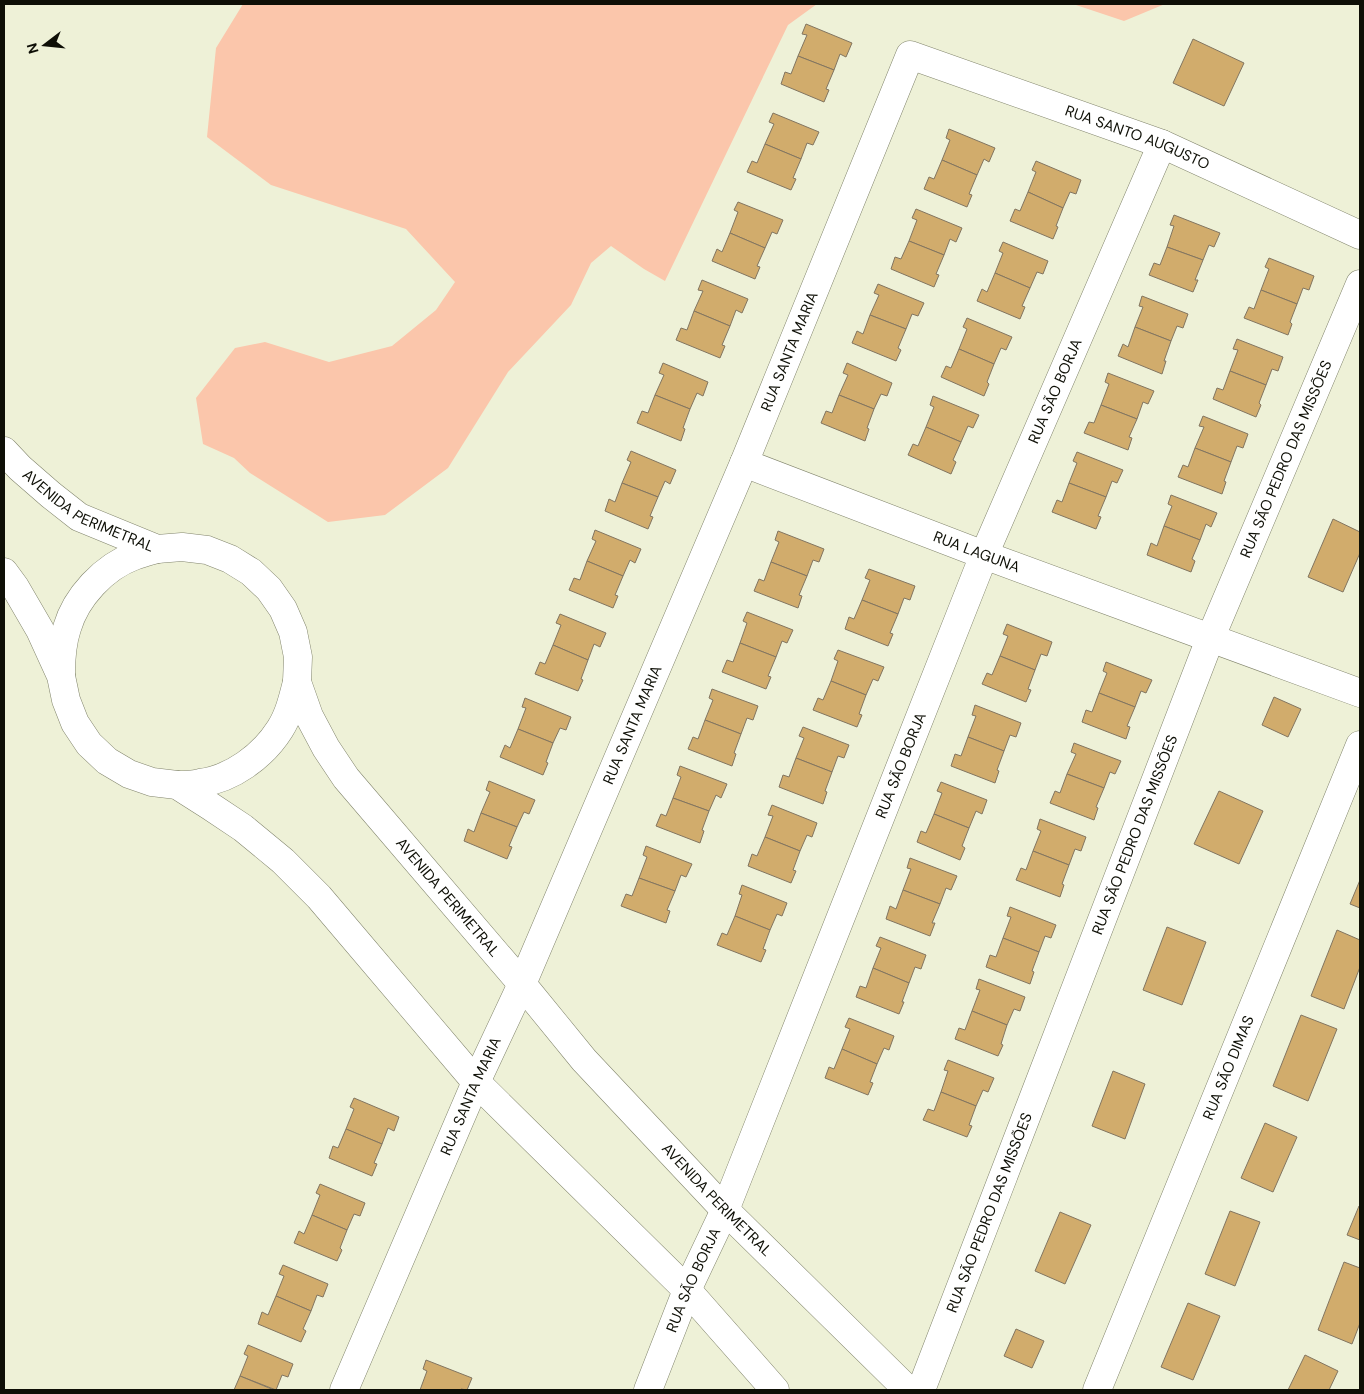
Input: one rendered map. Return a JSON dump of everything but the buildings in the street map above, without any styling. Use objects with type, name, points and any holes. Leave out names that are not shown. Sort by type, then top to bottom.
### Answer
[{"type":"street","name":"RUA SANTO AUGUSTO","points":[[910,54],[1162,144],[1360,235]]},
{"type":"street","name":"RUA SANTA MARIA","points":[[344,1390],[476,1082],[522,984],[744,463],[910,54]]},
{"type":"street","name":"RUA SÃO BORJA","points":[[648,1390],[687,1290],[725,1210],[984,555],[1162,144]]},
{"type":"street","name":"RUA SÃO PEDRO DAS MISSÕES","points":[[921,1390],[1210,639],[1360,284]]},
{"type":"street","name":"AVENIDA PERIMETRAL","points":[[4,451],[20,468],[79,517],[157,549],[182,547],[207,550],[230,558],[251,572],[269,589],[283,609],[293,632],[298,657],[297,682],[309,716],[326,748],[346,778],[522,984],[584,1060],[725,1210],[908,1390]]},
{"type":"street","name":"RUA LAGUNA","points":[[744,463],[984,555],[1360,694]]},
{"type":"street","points":[[61,676],[62,651],[67,626],[78,604],[93,584],[111,568],[134,556],[157,549]]},
{"type":"street","points":[[4,572],[15,586],[40,630],[61,676],[66,700],[75,723],[89,744],[107,761],[129,774],[152,782],[177,785],[201,783],[225,776],[246,764],[266,748],[281,728],[291,706],[297,682]]},
{"type":"street","name":"RUA SÃO DIMAS","points":[[1097,1390],[1360,745]]},
{"type":"street","points":[[177,785],[243,828],[289,866],[319,897],[476,1082],[687,1290],[775,1390]]},
{"type":"shaded area","points":[[243,4],[817,4],[788,25],[665,281],[611,246],[591,263],[571,305],[508,372],[448,468],[385,515],[328,522],[250,473],[234,458],[203,444],[196,398],[235,348],[265,342],[329,362],[392,346],[436,310],[455,282],[406,229],[271,185],[207,137],[216,48]]},
{"type":"shaded area","points":[[1073,4],[1165,4],[1124,21]]}]
